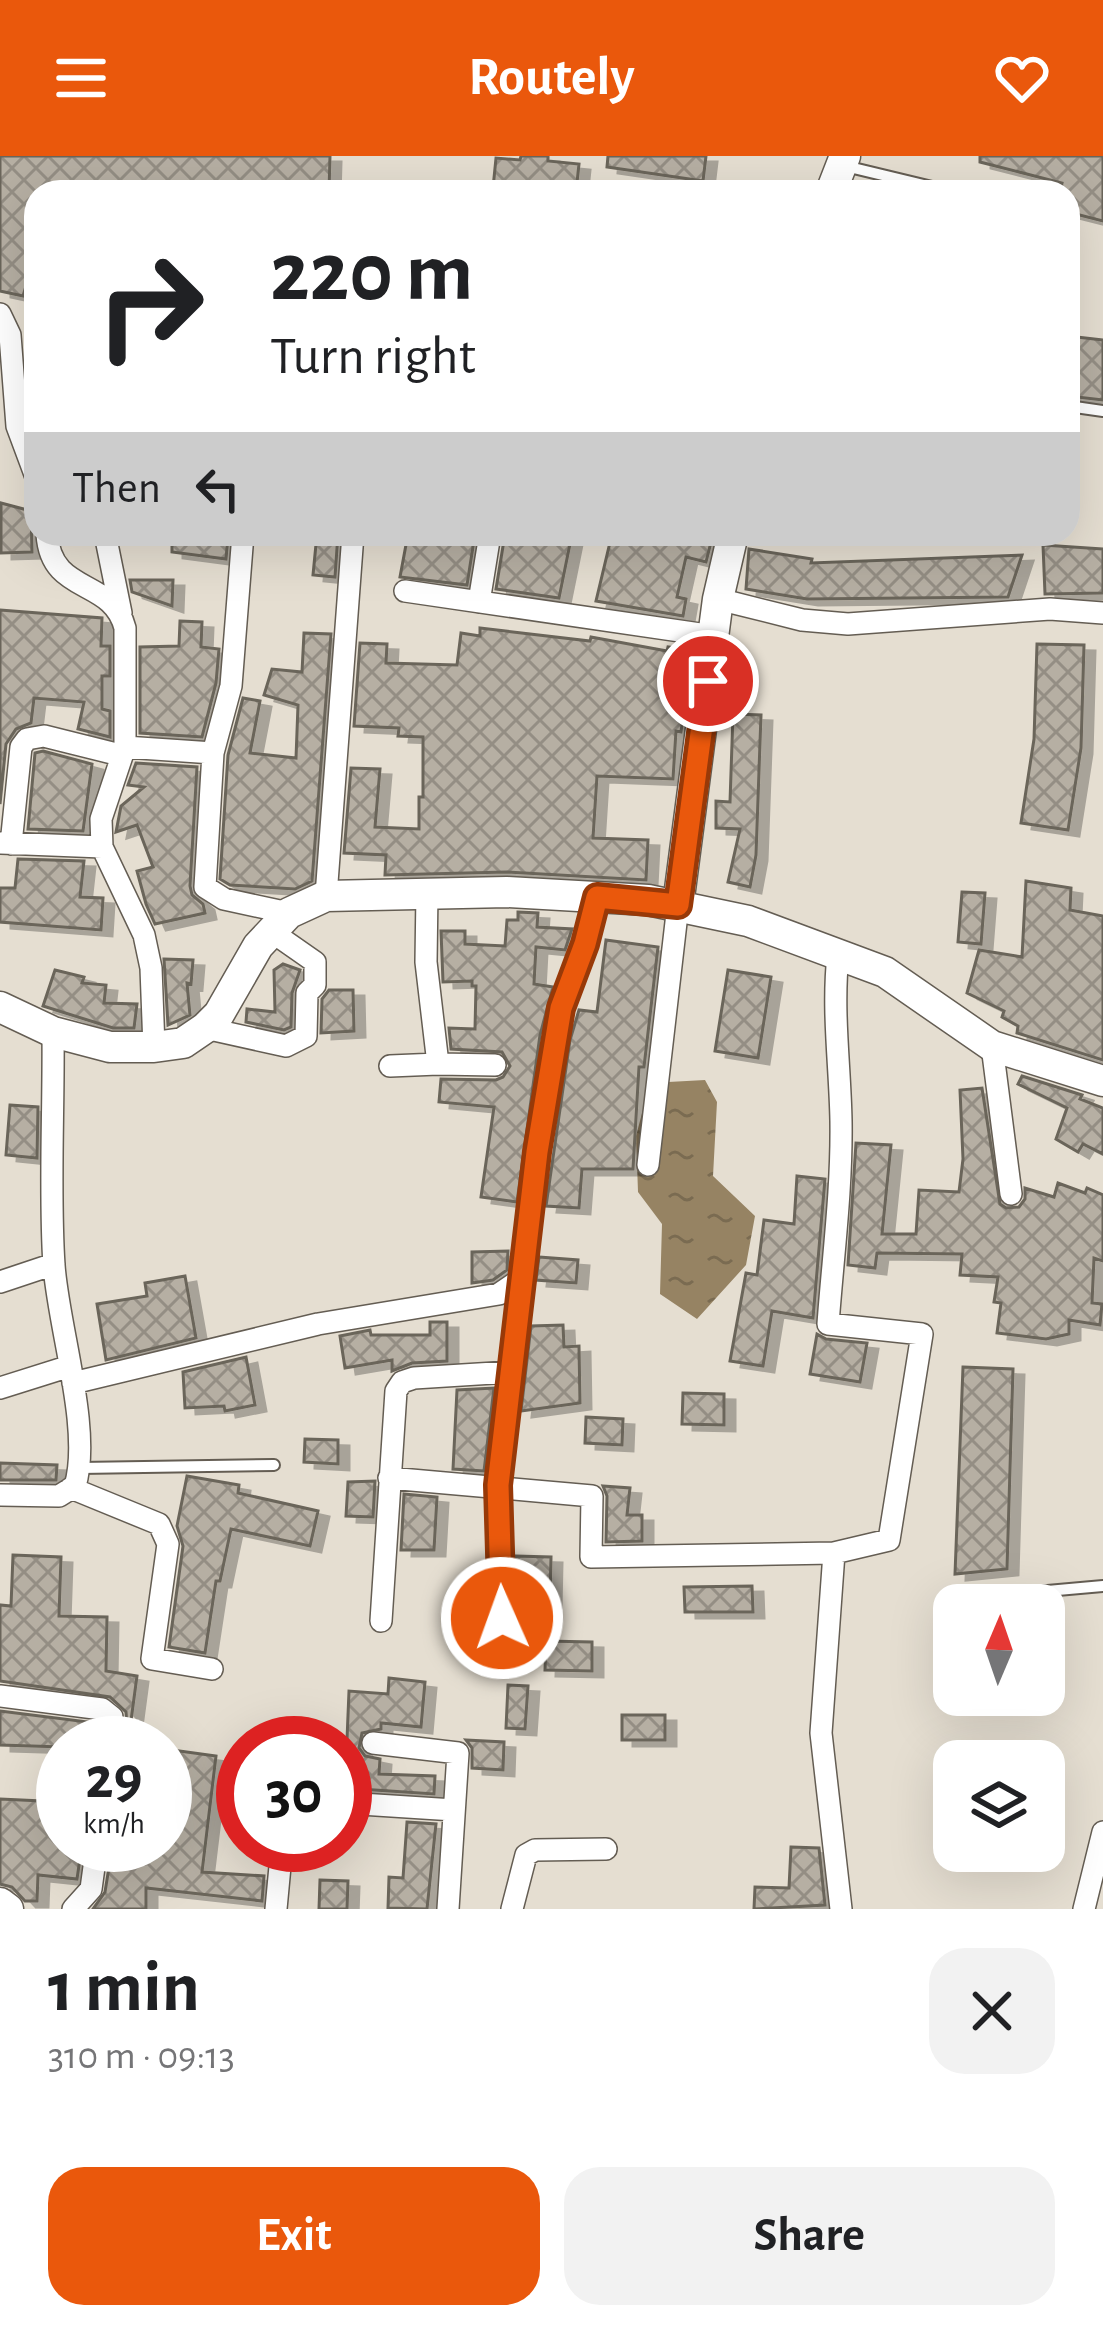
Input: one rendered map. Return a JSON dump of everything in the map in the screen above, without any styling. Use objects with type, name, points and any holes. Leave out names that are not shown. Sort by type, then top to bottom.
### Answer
[{"type":"street","points":[[0,314],[10,335],[6,392],[24,443]]},
{"type":"street","points":[[48,546],[68,580],[106,597],[121,614]]},
{"type":"street","points":[[107,546],[127,653],[122,751],[101,819],[102,847],[144,935],[151,968],[154,1048]]},
{"type":"street","points":[[205,1028],[286,1046],[306,1036],[307,993],[315,985],[315,962],[280,922],[205,887],[214,753],[231,686],[242,546]]},
{"type":"street","points":[[326,896],[352,546]]},
{"type":"street","points":[[479,602],[488,546]]},
{"type":"street","points":[[648,1166],[718,598],[730,546]]},
{"type":"street","points":[[405,591],[713,637]]},
{"type":"street","points":[[718,598],[802,620],[848,624],[1050,609],[1103,613]]},
{"type":"street","points":[[102,847],[6,843],[26,739],[44,736],[122,751],[214,753]]},
{"type":"street","points":[[427,892],[426,962],[438,1064]]},
{"type":"street","points":[[0,1007],[53,1031],[110,1047],[154,1048],[183,1042],[205,1028],[280,922],[326,896],[427,892],[597,897],[678,905],[748,921],[884,972],[992,1046],[1103,1081]]},
{"type":"street","points":[[502,1618],[498,1485],[521,1279],[555,1036],[597,897]]},
{"type":"street","points":[[389,1478],[592,1496],[591,1557],[834,1553],[889,1540],[922,1334],[828,1324],[840,1205],[841,1122],[833,1002],[838,955]]},
{"type":"street","points":[[0,1495],[58,1496],[76,1478],[71,1375],[54,1264],[53,1031]]},
{"type":"street","points":[[992,1046],[1011,1194]]},
{"type":"street","points":[[390,1066],[496,1065]]},
{"type":"street","points":[[0,1282],[54,1264]]},
{"type":"street","points":[[0,1388],[318,1324],[500,1294],[521,1279]]},
{"type":"street","points":[[381,1622],[393,1406],[402,1382],[511,1372]]},
{"type":"street","points":[[76,1478],[159,1524],[168,1544],[152,1659],[212,1669]]},
{"type":"street","points":[[834,1553],[821,1733],[842,1909]]},
{"type":"street","points":[[0,1696],[102,1709],[111,1716]]},
{"type":"street","points":[[373,1743],[458,1753],[448,1909]]},
{"type":"street","points":[[372,1805],[454,1810]]},
{"type":"street","points":[[1084,1909],[1103,1832]]},
{"type":"street","points":[[512,1909],[526,1855],[535,1850],[606,1849]]},
{"type":"street","points":[[73,1909],[91,1889],[93,1872]]},
{"type":"street","points":[[276,1909],[279,1872]]},
{"type":"street","points":[[0,1903],[8,1909]]},
{"type":"lane","points":[[839,171],[888,180]]},
{"type":"lane","points":[[76,1478],[274,1465]]},
{"type":"lane","points":[[1065,1589],[1103,1586]]},
{"type":"water","points":[[705,1080],[717,1102],[713,1176],[755,1216],[746,1265],[697,1319],[660,1294],[662,1224],[638,1192],[636,1136],[650,1083]]},
{"type":"building","points":[[0,156],[330,156],[329,180],[24,180],[24,293],[0,291]]},
{"type":"building","points":[[521,156],[548,156],[548,161],[579,164],[577,180],[494,180],[496,158],[520,160]]},
{"type":"building","points":[[608,156],[706,156],[703,180],[607,167]]},
{"type":"building","points":[[980,156],[1103,156],[1103,221],[1080,215],[1080,180],[1050,180],[980,162]]},
{"type":"building","points":[[1080,337],[1103,340],[1103,400],[1080,397]]},
{"type":"building","points":[[1,503],[24,509],[24,546],[32,546],[32,552],[1,553]]},
{"type":"building","points":[[172,546],[227,546],[226,559],[172,552]]},
{"type":"building","points":[[316,546],[337,546],[335,577],[313,575]]},
{"type":"building","points":[[406,546],[473,546],[467,585],[400,577]]},
{"type":"building","points":[[503,546],[570,546],[559,598],[496,589]]},
{"type":"building","points":[[609,546],[710,546],[706,562],[686,557],[677,597],[686,599],[683,616],[596,601]]},
{"type":"building","points":[[1043,546],[1103,549],[1103,593],[1045,594]]},
{"type":"building","points":[[749,549],[812,559],[811,563],[1022,555],[1008,597],[807,599],[746,589]]},
{"type":"building","points":[[130,580],[173,580],[172,606],[132,592]]},
{"type":"building","points":[[0,610],[102,618],[101,646],[110,646],[110,676],[102,676],[102,709],[110,711],[110,737],[78,729],[84,702],[34,698],[31,723],[16,729],[6,744],[0,804]]},
{"type":"building","points":[[180,621],[202,622],[201,647],[219,649],[202,737],[140,733],[140,647],[179,646]]},
{"type":"building","points":[[480,628],[692,650],[681,732],[676,731],[673,779],[597,776],[593,838],[648,840],[646,880],[507,872],[385,875],[386,855],[344,853],[351,768],[380,769],[375,827],[419,829],[419,797],[423,797],[423,737],[398,736],[399,728],[354,726],[360,643],[387,644],[386,663],[457,665],[461,633],[480,636]]},
{"type":"building","points":[[304,633],[331,634],[312,881],[295,889],[230,885],[220,879],[228,755],[243,698],[260,701],[250,753],[296,758],[298,705],[264,695],[272,669],[302,672]]},
{"type":"building","points":[[1037,644],[1084,645],[1081,748],[1068,830],[1021,823],[1034,739]]},
{"type":"building","points":[[733,714],[761,715],[756,855],[750,887],[728,882],[740,829],[716,828],[716,801],[730,802]]},
{"type":"building","points":[[35,753],[92,764],[83,831],[28,829]]},
{"type":"building","points":[[136,763],[197,767],[190,886],[205,913],[155,924],[137,871],[153,867],[137,825],[116,832],[121,806],[144,787],[128,785]]},
{"type":"building","points":[[18,859],[84,861],[80,897],[103,898],[101,930],[0,922],[0,888],[15,888]]},
{"type":"building","points":[[1026,881],[1071,888],[1070,910],[1103,916],[1103,1060],[1017,1033],[1018,1026],[1002,1017],[1004,1011],[967,993],[979,950],[1022,957]]},
{"type":"building","points":[[962,892],[985,893],[981,944],[958,942]]},
{"type":"building","points":[[518,912],[538,913],[537,927],[572,929],[565,950],[536,947],[534,984],[553,987],[540,1035],[517,1202],[481,1197],[494,1107],[439,1102],[441,1079],[496,1080],[510,1066],[502,1052],[451,1049],[449,1028],[475,1029],[476,986],[472,981],[443,982],[441,931],[465,931],[465,944],[505,946],[507,920],[518,920]]},
{"type":"building","points":[[606,940],[658,947],[644,1067],[639,1067],[633,1169],[582,1169],[579,1208],[546,1206],[570,1040],[579,1010],[597,1012]]},
{"type":"building","points":[[164,959],[193,960],[191,984],[187,983],[190,1015],[168,1025]]},
{"type":"building","points":[[283,964],[300,970],[292,993],[291,1027],[284,1030],[246,1022],[247,1009],[275,1012],[274,970]]},
{"type":"building","points":[[55,970],[84,977],[82,983],[106,985],[104,1003],[137,1004],[134,1028],[113,1028],[43,1006]]},
{"type":"building","points":[[728,970],[771,977],[758,1058],[715,1051]]},
{"type":"building","points":[[329,990],[353,990],[354,1031],[321,1033],[322,999]]},
{"type":"building","points":[[1022,1076],[1082,1095],[1080,1099],[1103,1108],[1103,1154],[1083,1144],[1078,1152],[1056,1139],[1067,1108],[1018,1084]]},
{"type":"building","points":[[982,1088],[1000,1204],[1019,1207],[1025,1188],[1054,1197],[1058,1183],[1103,1195],[1103,1261],[1094,1258],[1092,1303],[1102,1304],[1100,1325],[1069,1320],[1069,1334],[1046,1339],[997,1333],[998,1277],[960,1275],[962,1254],[877,1253],[875,1268],[848,1265],[856,1143],[891,1145],[882,1234],[916,1234],[919,1190],[959,1192],[963,1159],[960,1090]]},
{"type":"building","points":[[10,1105],[38,1107],[37,1158],[6,1155]]},
{"type":"building","points":[[797,1176],[825,1179],[813,1318],[772,1311],[763,1366],[730,1361],[746,1273],[757,1275],[764,1220],[794,1224]]},
{"type":"building","points":[[508,1251],[507,1270],[493,1280],[472,1283],[472,1252]]},
{"type":"building","points":[[539,1257],[578,1260],[576,1283],[536,1280]]},
{"type":"building","points":[[185,1276],[196,1338],[106,1360],[97,1304],[147,1296],[145,1283]]},
{"type":"building","points":[[430,1322],[447,1322],[447,1361],[412,1363],[392,1371],[392,1360],[345,1368],[340,1336],[370,1330],[371,1335],[430,1335]]},
{"type":"building","points":[[563,1325],[564,1347],[579,1346],[580,1403],[521,1411],[531,1326]]},
{"type":"building","points":[[817,1334],[867,1343],[860,1382],[810,1374]]},
{"type":"building","points":[[246,1357],[255,1405],[225,1411],[224,1406],[185,1408],[183,1372]]},
{"type":"building","points":[[963,1367],[1013,1369],[1007,1569],[955,1574]]},
{"type":"building","points":[[494,1388],[484,1471],[453,1469],[457,1390]]},
{"type":"building","points":[[683,1393],[724,1394],[724,1425],[682,1424]]},
{"type":"building","points":[[586,1417],[623,1419],[622,1445],[585,1443]]},
{"type":"building","points":[[305,1439],[338,1440],[338,1464],[304,1462]]},
{"type":"building","points":[[0,1463],[57,1465],[56,1480],[0,1480]]},
{"type":"building","points":[[187,1476],[239,1485],[238,1493],[318,1511],[310,1546],[231,1529],[220,1581],[216,1581],[205,1653],[169,1647],[183,1546],[177,1526]]},
{"type":"building","points":[[375,1481],[373,1517],[346,1516],[348,1482]]},
{"type":"building","points":[[603,1486],[630,1488],[627,1515],[642,1515],[642,1541],[606,1542]]},
{"type":"building","points":[[404,1494],[437,1497],[434,1550],[401,1550]]},
{"type":"building","points":[[13,1555],[61,1557],[59,1616],[107,1617],[106,1671],[137,1676],[132,1716],[110,1697],[0,1681],[0,1605],[11,1606]]},
{"type":"building","points":[[515,1556],[551,1557],[550,1602],[517,1603]]},
{"type":"building","points":[[752,1586],[753,1612],[685,1612],[684,1587]]},
{"type":"building","points":[[546,1641],[592,1642],[592,1671],[545,1670]]},
{"type":"building","points":[[389,1678],[425,1682],[421,1727],[381,1723],[381,1729],[372,1731],[372,1716],[348,1716],[349,1691],[388,1694]]},
{"type":"building","points":[[508,1685],[528,1686],[525,1729],[506,1728]]},
{"type":"building","points":[[0,1711],[40,1716],[36,1716],[36,1746],[0,1745]]},
{"type":"building","points":[[622,1715],[665,1715],[665,1740],[622,1740]]},
{"type":"building","points":[[466,1740],[504,1742],[503,1770],[472,1768],[472,1748]]},
{"type":"building","points":[[192,1753],[216,1756],[202,1872],[264,1876],[262,1901],[146,1888],[146,1909],[93,1909],[105,1892],[108,1872],[192,1872]]},
{"type":"building","points":[[372,1757],[380,1759],[379,1774],[435,1776],[434,1794],[372,1790]]},
{"type":"building","points":[[0,1799],[36,1801],[36,1872],[78,1872],[77,1879],[38,1875],[37,1901],[25,1901],[12,1887],[0,1884]]},
{"type":"building","points":[[407,1822],[436,1824],[427,1909],[388,1908],[389,1877],[403,1878]]},
{"type":"building","points":[[791,1847],[819,1848],[825,1905],[754,1909],[755,1887],[789,1888]]},
{"type":"building","points":[[320,1880],[348,1881],[347,1909],[319,1909]]},
{"type":"route","points":[[502,1618],[498,1485],[537,1152],[561,1008],[597,897],[678,905],[708,681]]}]
